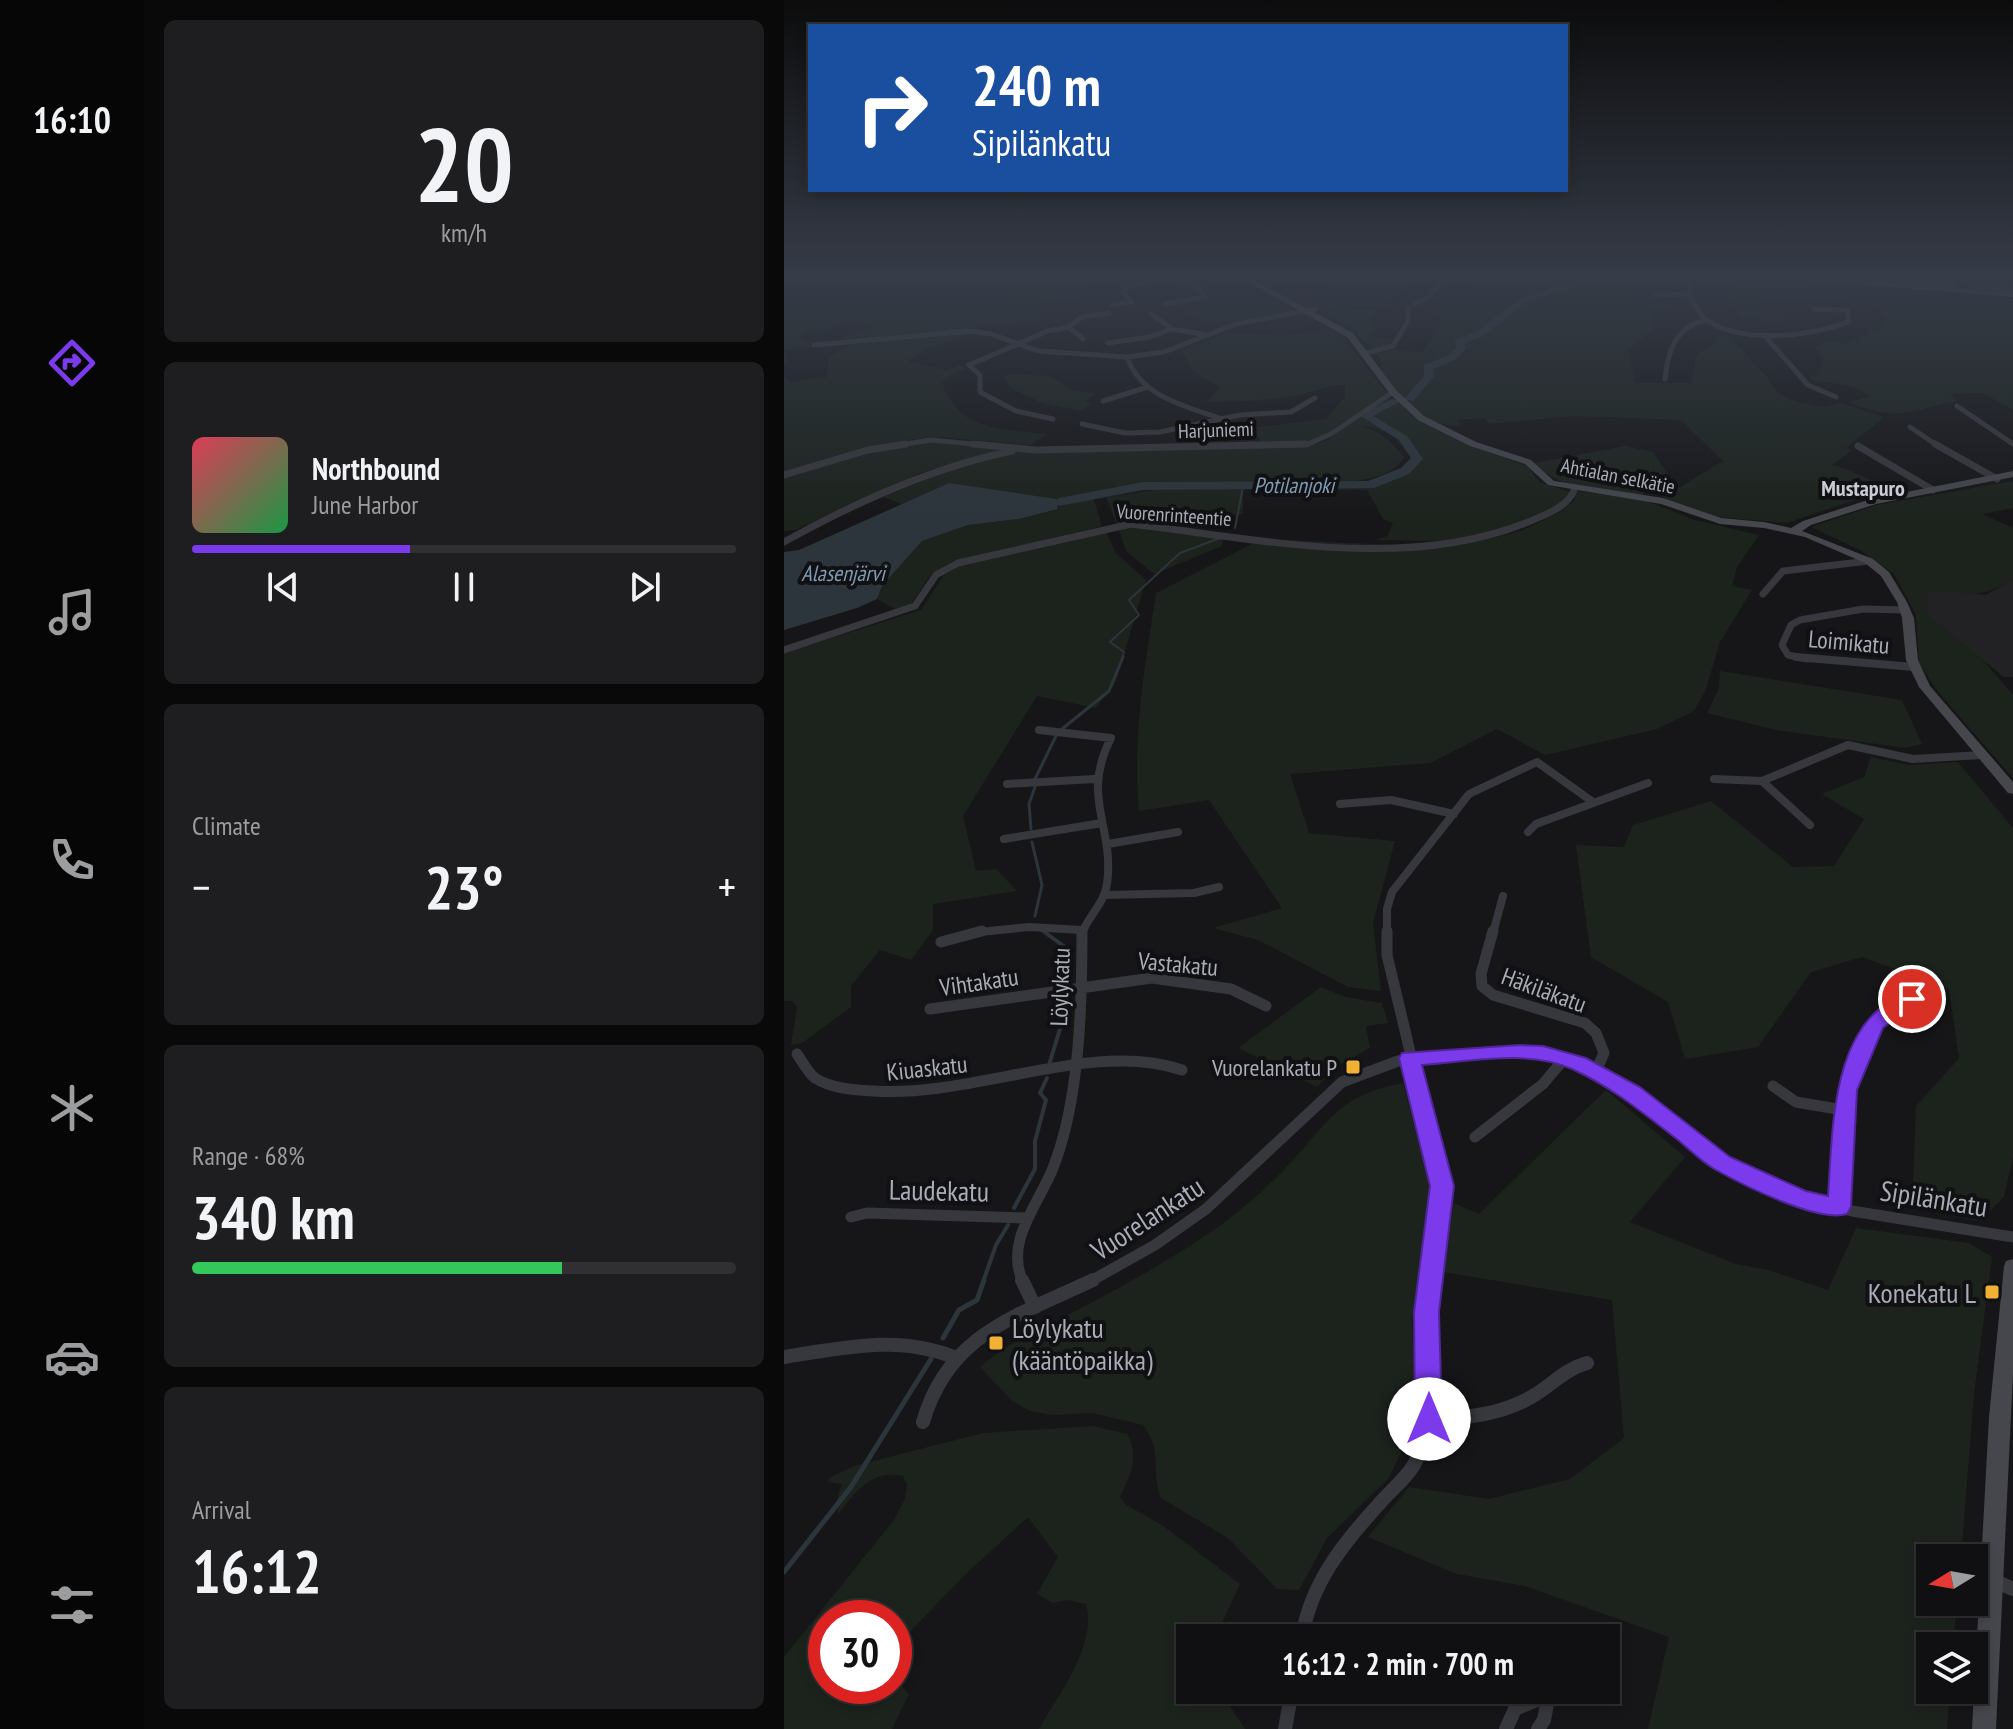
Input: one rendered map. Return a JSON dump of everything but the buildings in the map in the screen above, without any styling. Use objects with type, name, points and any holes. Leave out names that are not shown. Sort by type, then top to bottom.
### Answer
[{"type":"street","points":[[984,359],[969,365],[980,375],[980,392],[1016,411],[1053,419]]},
{"type":"street","points":[[1128,359],[1133,375],[1148,387],[1222,419]]},
{"type":"street","name":"Ahtialan selkätie","points":[[1371,359],[1408,408],[1440,428],[1528,462],[1551,483],[1663,501],[1729,523],[1794,531],[1834,544],[1869,561]]},
{"type":"street","points":[[1665,379],[1666,359]]},
{"type":"street","points":[[1785,359],[1808,385],[1836,397]]},
{"type":"street","points":[[1103,401],[1148,387]]},
{"type":"street","name":"Harjuniemi","points":[[784,475],[868,450],[915,442],[957,441],[1023,449],[1308,444],[1336,433],[1359,411],[1393,392]]},
{"type":"street","points":[[1082,424],[1113,432],[1183,430],[1222,419],[1293,411],[1311,404],[1315,398]]},
{"type":"street","points":[[1957,406],[2013,444]]},
{"type":"street","points":[[1910,427],[1953,456],[1997,479]]},
{"type":"street","points":[[1858,446],[1933,490]]},
{"type":"street","name":"Harjuniemi","points":[[784,542],[820,522],[969,460],[1023,449]]},
{"type":"street","points":[[1794,531],[1864,504],[2013,474]]},
{"type":"street","name":"Vuorenrinteentie","points":[[784,650],[915,606],[936,575],[958,563],[1004,555],[1105,527],[1131,524],[1365,545],[1448,544],[1523,528],[1570,500],[1575,488]]},
{"type":"street","points":[[1763,594],[1783,571],[1869,561],[1892,583],[1905,610],[1914,667],[1925,687],[2013,790]]},
{"type":"street","name":"Loimikatu","points":[[1905,610],[1852,610],[1800,620],[1791,625],[1782,645],[1788,655],[1801,659],[1914,667]]},
{"type":"street","points":[[1007,784],[1094,779],[1099,757],[1111,738],[1039,730]]},
{"type":"street","points":[[1714,779],[1762,781],[1837,747],[1848,745],[1902,758],[1982,755]]},
{"type":"street","points":[[1304,1624],[1324,1576],[1343,1543],[1415,1464],[1429,1419],[1426,1312],[1442,1186],[1409,1058],[1384,940],[1387,909],[1400,879],[1477,788],[1537,762],[1593,802]]},
{"type":"street","name":"Löylykatu","points":[[1035,1307],[1023,1285],[1018,1260],[1027,1218],[1060,1152],[1075,1067],[1082,987],[1082,930],[1095,917],[1105,895],[1108,844],[1094,779]]},
{"type":"street","points":[[1762,781],[1810,825]]},
{"type":"street","points":[[1528,832],[1536,824],[1648,783]]},
{"type":"street","points":[[1340,804],[1391,800],[1454,814]]},
{"type":"street","points":[[1004,839],[1102,823]]},
{"type":"street","points":[[1108,844],[1178,832]]},
{"type":"street","points":[[1105,895],[1194,893],[1219,887]]},
{"type":"street","name":"Häkiläkatu","points":[[1503,896],[1481,974],[1482,986],[1493,995],[1585,1023],[1596,1033],[1604,1053],[1596,1071]]},
{"type":"street","points":[[941,942],[955,936],[1032,927],[1082,930]]},
{"type":"street","name":"Vastakatu","points":[[1082,987],[1165,978],[1231,989],[1266,1006]]},
{"type":"street","name":"Vihtakatu","points":[[930,1009],[1082,987]]},
{"type":"street","points":[[1839,1207],[1846,1090],[1874,1024],[1912,999]]},
{"type":"street","name":"Sipilänkatu","points":[[1409,1058],[1520,1052],[1564,1059],[1596,1071],[1632,1093],[1722,1163],[1800,1198],[1839,1207],[1972,1226],[2013,1237]]},
{"type":"street","name":"Kiuaskatu","points":[[797,1054],[803,1068],[827,1085],[897,1094],[1128,1058],[1155,1061],[1182,1070]]},
{"type":"street","name":"Vuorelankatu","points":[[923,1422],[931,1387],[956,1358],[978,1339],[1035,1307],[1096,1280],[1194,1219],[1244,1178],[1342,1083],[1370,1069],[1409,1058]]},
{"type":"street","points":[[1475,1137],[1543,1084],[1564,1059]]},
{"type":"street","points":[[1773,1086],[1782,1096],[1794,1102],[1843,1110]]},
{"type":"street","name":"Laudekatu","points":[[851,1217],[867,1213],[1027,1218]]},
{"type":"street","points":[[1984,1729],[1990,1579],[2006,1420],[2013,1266]]},
{"type":"street","points":[[784,1357],[904,1343],[941,1350],[956,1358]]},
{"type":"street","points":[[1429,1419],[1463,1418],[1506,1411],[1536,1395],[1572,1366],[1587,1363]]},
{"type":"street","points":[[1990,1579],[2013,1589]]},
{"type":"street","points":[[1285,1729],[1289,1704]]},
{"type":"street","points":[[1506,1729],[1515,1709],[1526,1704]]},
{"type":"street","points":[[1538,1729],[1548,1704]]},
{"type":"shaded area","points":[[828,359],[912,359],[908,361],[946,370],[959,365],[968,370],[956,372],[942,383],[959,411],[998,429],[1047,434],[1031,445],[939,437],[906,440],[784,473],[784,373],[789,382],[827,377]]},
{"type":"shaded area","points":[[1187,359],[1360,359],[1387,393],[1322,437],[1306,442],[1262,442],[1251,428],[1326,419],[1345,397],[1345,385],[1254,401],[1207,402],[1220,387],[1193,371]]},
{"type":"shaded area","points":[[1380,359],[1630,359],[1636,383],[1691,383],[1696,359],[1750,359],[1775,390],[1790,400],[1822,407],[1841,403],[1884,417],[1847,447],[1851,451],[1832,465],[1894,491],[1858,499],[1787,523],[1717,517],[1662,498],[1723,461],[1681,420],[1572,416],[1489,424],[1484,418],[1458,420],[1461,426],[1448,425],[1425,416],[1394,389],[1378,368],[1383,363]]},
{"type":"shaded area","points":[[1823,359],[2013,359],[2013,410],[1983,393],[1951,394],[1958,402],[1908,412],[1883,413],[1867,409],[1850,402],[1871,396],[1851,386],[1812,380],[1810,376],[1819,375]]},
{"type":"shaded area","points":[[1004,376],[1050,376],[1070,389],[1096,394],[1085,402],[1091,404],[1081,411],[1042,403],[1010,388]]},
{"type":"shaded area","points":[[1384,399],[1394,399],[1411,414],[1468,445],[1527,466],[1539,482],[1570,492],[1568,499],[1520,527],[1450,541],[1376,540],[1387,536],[1393,523],[1383,519],[1367,490],[1243,489],[1243,514],[1205,518],[1203,528],[1116,523],[1106,497],[1163,489],[1357,487],[1386,480],[1414,464],[1393,436],[1379,429],[1361,426],[1384,437],[1404,457],[1394,468],[1380,476],[1362,480],[1268,480],[1268,485],[1160,486],[1158,482],[1059,502],[949,483],[902,504],[883,497],[972,461],[1020,451],[1306,446],[1326,441]]},
{"type":"shaded area","points":[[929,442],[1005,448],[921,473],[796,530],[784,531],[784,476],[870,451]]},
{"type":"shaded area","points":[[1625,446],[1653,452],[1669,476],[1641,495],[1570,485],[1557,480],[1534,463]]},
{"type":"shaded area","points":[[2013,481],[2013,508],[1982,514],[2013,528],[2013,579],[1980,593],[1929,592],[1926,614],[1981,658],[2013,695],[2013,778],[1939,693],[1919,663],[1916,615],[1894,574],[1860,550],[1811,527],[1877,505]]},
{"type":"shaded area","points":[[1578,491],[1643,500],[1695,520],[1759,535],[1737,567],[1732,586],[1752,590],[1720,642],[1705,692],[1694,711],[1657,729],[1545,755],[1497,729],[1430,763],[1290,774],[1309,833],[1395,841],[1373,923],[1381,991],[1348,987],[1258,940],[1213,928],[1282,908],[1209,800],[1139,811],[1138,729],[1156,593],[1262,539],[1395,545],[1489,539],[1523,530],[1558,513],[1574,501]]},
{"type":"shaded area","points":[[1094,499],[1102,526],[956,562],[931,574],[910,606],[899,611],[877,599],[882,586],[922,541],[968,525],[1019,519],[1058,509],[1059,503]]},
{"type":"shaded area","points":[[1135,526],[1223,536],[1222,546],[1154,574],[1126,551],[1118,527]]},
{"type":"shaded area","points":[[1105,529],[1116,553],[1146,580],[1116,681],[1096,708],[1037,696],[963,816],[976,871],[996,869],[1017,891],[933,904],[933,930],[911,960],[880,950],[851,986],[851,1007],[802,1043],[791,1045],[797,1007],[793,1001],[784,1001],[784,653],[921,610],[943,576],[960,565]]},
{"type":"shaded area","points":[[2013,579],[2013,677],[2004,677],[1926,614],[1926,598],[1929,592],[1947,590],[1986,595]]},
{"type":"shaded area","points":[[1720,671],[1902,700],[1922,744],[1905,748],[1776,730],[1707,713],[1719,688]]},
{"type":"shaded area","points":[[1871,757],[1908,765],[1958,762],[2013,828],[2013,1157],[2004,1197],[1979,1221],[1912,1208],[1916,1106],[1959,1058],[1949,989],[1862,957],[1811,972],[1758,1047],[1685,1059],[1668,1002],[1591,957],[1576,845],[1624,847],[1633,825],[1711,801],[1793,867],[1834,866],[1864,819],[1822,794],[1864,777]]},
{"type":"shaded area","points":[[1321,987],[1345,997],[1382,1003],[1388,1023],[1366,1026],[1370,1048],[1336,1067],[1317,1087],[1238,1048]]},
{"type":"shaded area","points":[[1403,1083],[1430,1187],[1412,1322],[1415,1395],[1411,1433],[1388,1479],[1327,1538],[1299,1590],[1277,1589],[1228,1538],[1161,1498],[1153,1444],[1143,1425],[1092,1413],[1052,1415],[1030,1411],[1012,1401],[980,1367],[1004,1348],[1113,1291],[1193,1244],[1260,1193],[1346,1105],[1361,1096]]},
{"type":"shaded area","points":[[1606,1090],[1685,1157],[1630,1222],[1736,1264],[1768,1270],[1828,1290],[1856,1228],[1969,1243],[1992,1257],[1974,1394],[1962,1544],[1916,1544],[1916,1616],[1956,1616],[1954,1632],[1916,1632],[1916,1704],[1949,1704],[1947,1729],[1648,1729],[1669,1637],[1525,1586],[1457,1574],[1368,1537],[1409,1487],[1489,1499],[1570,1479],[1624,1438],[1612,1300],[1443,1272],[1454,1203],[1479,1214]]},
{"type":"shaded area","points":[[1093,1426],[1127,1434],[1133,1458],[1120,1497],[1126,1505],[1162,1525],[1240,1584],[1221,1624],[1176,1624],[1176,1704],[1228,1704],[1245,1729],[1039,1729],[1074,1669],[1086,1636],[1088,1620],[1086,1604],[1067,1600],[1053,1603],[1037,1594],[1058,1557],[1028,1517],[912,1630],[912,1600],[830,1600],[894,1520],[905,1499],[907,1484],[903,1476],[873,1479],[838,1514],[837,1499],[842,1484],[828,1482],[829,1478],[854,1466],[983,1433]]},
{"type":"shaded area","points":[[808,1627],[808,1704],[904,1704],[892,1729],[784,1729],[784,1657]]},
{"type":"water","name":"Alasenjärvi","points":[[949,483],[1056,499],[1058,509],[1019,519],[968,525],[922,541],[882,586],[877,599],[784,630],[784,552],[799,550]]},
{"type":"waterway","name":"Potilanjoki","points":[[1409,399],[1429,376],[1428,367],[1449,359]]},
{"type":"waterway","name":"Potilanjoki","points":[[1059,502],[1143,486],[1370,485],[1405,471],[1417,459],[1403,438],[1365,415],[1396,401]]},
{"type":"waterway","points":[[1235,528],[1243,487]]},
{"type":"waterway","points":[[1122,659],[1124,652],[1110,642],[1139,615],[1129,600],[1180,553],[1223,537]]},
{"type":"waterway","points":[[1062,729],[1109,691],[1123,657]]},
{"type":"waterway","points":[[1035,779],[1056,736]]},
{"type":"waterway","points":[[1031,829],[1029,804],[1035,787]]},
{"type":"waterway","points":[[1032,842],[1042,885],[1035,916]]},
{"type":"waterway","points":[[1043,931],[1065,947],[1067,984]]},
{"type":"waterway","points":[[1049,1065],[1063,1019],[1065,996]]},
{"type":"waterway","points":[[1014,1208],[1035,1169],[1035,1141],[1046,1100],[1040,1093],[1047,1078]]},
{"type":"waterway","points":[[983,1282],[996,1245],[1008,1225]]},
{"type":"waterway","points":[[943,1338],[959,1310],[977,1300],[984,1280]]},
{"type":"waterway","points":[[784,1572],[851,1487],[931,1359]]},
{"type":"place","name":"Vuorelankatu P","points":[[1353,1067]]},
{"type":"place","name":"Konekatu L","points":[[1992,1292]]},
{"type":"place","name":"Löylykatu (kääntöpaikka)","points":[[996,1343]]},
{"type":"district","name":"Mustapuro","points":[[1863,488]]},
{"type":"route","points":[[1429,1419],[1426,1312],[1442,1206],[1442,1186],[1409,1058],[1520,1052],[1543,1053],[1578,1063],[1632,1093],[1722,1163],[1800,1198],[1839,1207],[1846,1090],[1874,1024],[1912,999]]}]
